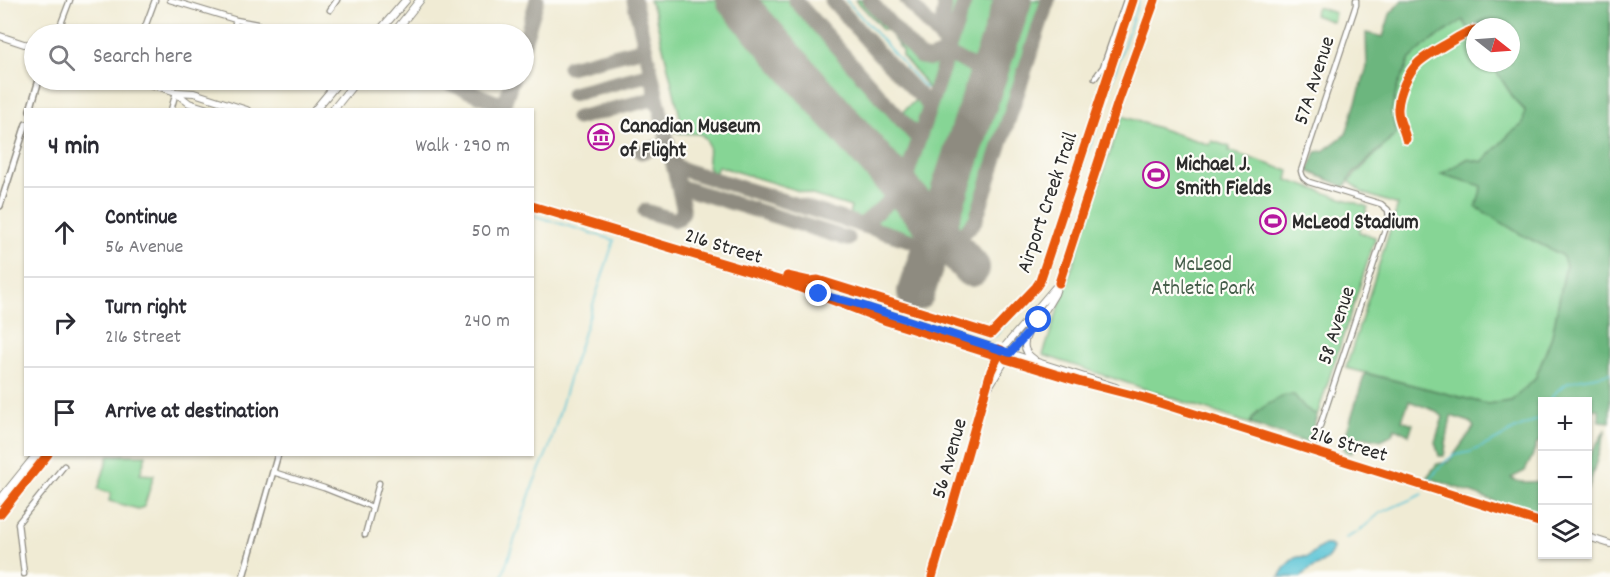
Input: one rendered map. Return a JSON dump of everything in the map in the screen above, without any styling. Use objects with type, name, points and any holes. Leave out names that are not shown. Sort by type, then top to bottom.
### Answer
[{"type":"main road","points":[[386,24],[406,0]]},
{"type":"main road","points":[[401,24],[420,0]]},
{"type":"main road","name":"56 Avenue","points":[[986,392],[1008,356],[1047,309],[1055,294],[1118,102],[1155,0]]},
{"type":"main road","points":[[0,36],[24,44]]},
{"type":"main road","points":[[169,90],[194,93],[241,108]]},
{"type":"main road","points":[[317,108],[332,90]]},
{"type":"main road","points":[[335,108],[349,90]]},
{"type":"main road","points":[[176,92],[189,102],[206,108]]},
{"type":"main road","name":"216 Street","points":[[534,207],[858,304],[1078,381],[1144,398],[1538,522]]},
{"type":"main road","name":"56 Avenue","points":[[932,577],[991,371],[999,353],[1059,283]]},
{"type":"main road","points":[[1029,329],[1024,340],[1024,349],[1029,356],[1043,364]]},
{"type":"main road","name":"216 Street","points":[[1008,356],[1043,364],[1144,398]]},
{"type":"main road","points":[[0,500],[35,456]]},
{"type":"main road","points":[[0,514],[46,456]]},
{"type":"main road","points":[[1592,539],[1610,544]]},
{"type":"street","points":[[60,24],[70,0]]},
{"type":"street","points":[[146,24],[154,0]]},
{"type":"street","points":[[170,0],[257,24]]},
{"type":"street","points":[[330,10],[337,0]]},
{"type":"street","points":[[1095,78],[1103,67],[1126,0]]},
{"type":"street","name":"57A Avenue","points":[[1356,0],[1301,171],[1306,180],[1381,204],[1388,210]]},
{"type":"street","points":[[235,24],[236,20]]},
{"type":"street","points":[[31,108],[36,90]]},
{"type":"street","points":[[172,108],[176,92]]},
{"type":"street","points":[[0,206],[24,130]]},
{"type":"street","name":"58 Avenue","points":[[1312,450],[1389,218],[1388,210]]},
{"type":"street","points":[[243,577],[277,456]]},
{"type":"street","points":[[32,577],[22,576],[18,523],[64,466]]},
{"type":"street","points":[[273,472],[324,488],[372,507]]},
{"type":"street","points":[[365,535],[380,483]]},
{"type":"green space","points":[[649,0],[723,0],[894,193],[863,220],[849,216],[851,207],[718,166],[715,174],[711,171],[708,164],[709,148],[703,136],[679,133],[671,129],[669,124],[681,121],[655,14]]},
{"type":"green space","points":[[748,0],[792,0],[916,140],[903,176]]},
{"type":"green space","points":[[856,0],[866,0],[916,56],[926,61],[943,58],[931,94],[902,56],[902,51],[888,31],[881,29]]},
{"type":"green space","points":[[948,0],[1003,0],[981,63],[955,54],[945,37]]},
{"type":"green space","points":[[1023,0],[1040,0],[1043,6],[972,219],[953,232],[948,227]]},
{"type":"green space","points":[[1402,0],[1610,0],[1610,422],[1599,421],[1599,409],[1592,410],[1592,397],[1538,397],[1538,443],[1525,471],[1511,478],[1522,482],[1538,481],[1538,517],[1427,477],[1437,464],[1449,462],[1474,427],[1470,422],[1451,416],[1444,456],[1439,456],[1435,442],[1443,417],[1436,411],[1409,401],[1402,420],[1413,424],[1409,435],[1395,428],[1391,435],[1381,440],[1367,437],[1354,438],[1352,453],[1345,451],[1343,444],[1365,373],[1487,404],[1511,401],[1535,379],[1552,336],[1566,265],[1562,255],[1522,235],[1476,207],[1482,186],[1441,174],[1467,159],[1482,162],[1523,124],[1525,110],[1515,100],[1497,72],[1520,72],[1520,18],[1466,18],[1466,24],[1463,20],[1424,46],[1410,59],[1397,88],[1391,113],[1397,133],[1351,176],[1345,187],[1308,171],[1316,152],[1323,151],[1346,134],[1367,67],[1366,33],[1383,37],[1390,14]]},
{"type":"green space","points":[[1317,7],[1335,13],[1333,22],[1314,15]]},
{"type":"green space","points":[[1463,19],[1466,24],[1466,72],[1497,72],[1525,111],[1523,124],[1482,162],[1467,159],[1442,174],[1483,186],[1522,235],[1562,255],[1566,265],[1552,336],[1535,379],[1511,401],[1487,404],[1346,368],[1398,205],[1363,193],[1349,181],[1397,133],[1391,113],[1397,88],[1410,59],[1424,46]]},
{"type":"green space","points":[[953,60],[977,71],[978,75],[933,210],[909,182],[949,61]]},
{"type":"green space","points":[[918,98],[927,107],[918,128],[911,126],[900,114]]},
{"type":"green space","name":"McLeod Athletic Park","points":[[1122,116],[1210,145],[1212,141],[1230,147],[1229,151],[1289,171],[1287,180],[1368,207],[1359,232],[1375,237],[1375,239],[1308,443],[1043,355]]},
{"type":"green space","points":[[899,198],[927,230],[922,239],[870,223]]},
{"type":"green space","points":[[1285,395],[1294,395],[1305,408],[1317,415],[1308,443],[1250,424],[1252,418],[1260,410]]},
{"type":"green space","points":[[1606,429],[1592,476],[1592,452]]},
{"type":"green space","points":[[109,456],[146,456],[140,474],[154,475],[144,507],[138,509],[109,501],[111,493],[98,489]]},
{"type":"water","points":[[1324,545],[1333,547],[1324,561],[1301,577],[1279,577],[1294,559],[1307,557]]},
{"type":"waterway","points":[[408,24],[428,0]]},
{"type":"waterway","points":[[846,0],[925,88]]},
{"type":"waterway","points":[[995,336],[1046,279],[1139,0]]},
{"type":"waterway","points":[[502,577],[534,482],[549,448],[614,240],[534,216]]},
{"type":"waterway","points":[[1552,397],[1562,387],[1576,380],[1610,373]]},
{"type":"waterway","points":[[1430,481],[1437,470],[1455,455],[1470,452],[1538,419]]},
{"type":"waterway","points":[[1346,538],[1358,532],[1380,513],[1423,494]]},
{"type":"taxiway","points":[[530,24],[537,0]]},
{"type":"taxiway","points":[[634,0],[683,207],[683,212],[675,220],[645,211]]},
{"type":"taxiway","points":[[795,0],[919,140]]},
{"type":"taxiway","points":[[832,0],[879,54],[930,106]]},
{"type":"taxiway","points":[[869,0],[920,57],[930,59],[945,53],[988,73]]},
{"type":"taxiway","points":[[907,0],[941,38]]},
{"type":"taxiway","points":[[862,225],[902,190],[946,58],[946,49],[940,35],[945,7],[943,0]]},
{"type":"taxiway","points":[[946,57],[965,0]]},
{"type":"taxiway","points":[[672,161],[681,169],[926,245],[947,243],[961,235],[976,219],[1048,0]]},
{"type":"taxiway","points":[[569,67],[645,48]]},
{"type":"taxiway","points":[[572,94],[651,74]]},
{"type":"taxiway","points":[[466,90],[503,105]]},
{"type":"taxiway","points":[[503,108],[509,90]]},
{"type":"taxiway","points":[[577,118],[657,98]]},
{"type":"taxiway","points":[[641,152],[668,144]]},
{"type":"taxiway","points":[[678,186],[848,239]]},
{"type":"runway","points":[[735,0],[971,268]]},
{"type":"runway","points":[[916,292],[1013,0]]},
{"type":"cycle path","name":"Airport Creek Trail","points":[[787,276],[809,281],[818,280],[991,334],[1040,281],[1133,0]]},
{"type":"cycle path","points":[[1059,283],[1118,102],[1155,0]]},
{"type":"cycle path","points":[[1406,139],[1398,108],[1402,89],[1411,71],[1430,54],[1466,33]]},
{"type":"cycle path","points":[[534,207],[785,282],[887,321],[998,356]]},
{"type":"cycle path","points":[[932,577],[991,371],[1001,350],[998,349]]},
{"type":"cycle path","points":[[1006,359],[1144,398],[1538,522]]},
{"type":"cycle path","points":[[0,514],[46,456]]},
{"type":"place","name":"Canadian Museum of Flight","points":[[601,137]]},
{"type":"place","name":"Michael J. Smith Fields","points":[[1156,175]]},
{"type":"place","name":"McLeod Stadium","points":[[1273,221]]},
{"type":"route","points":[[819,294],[858,304],[1010,353],[1039,320]]}]
